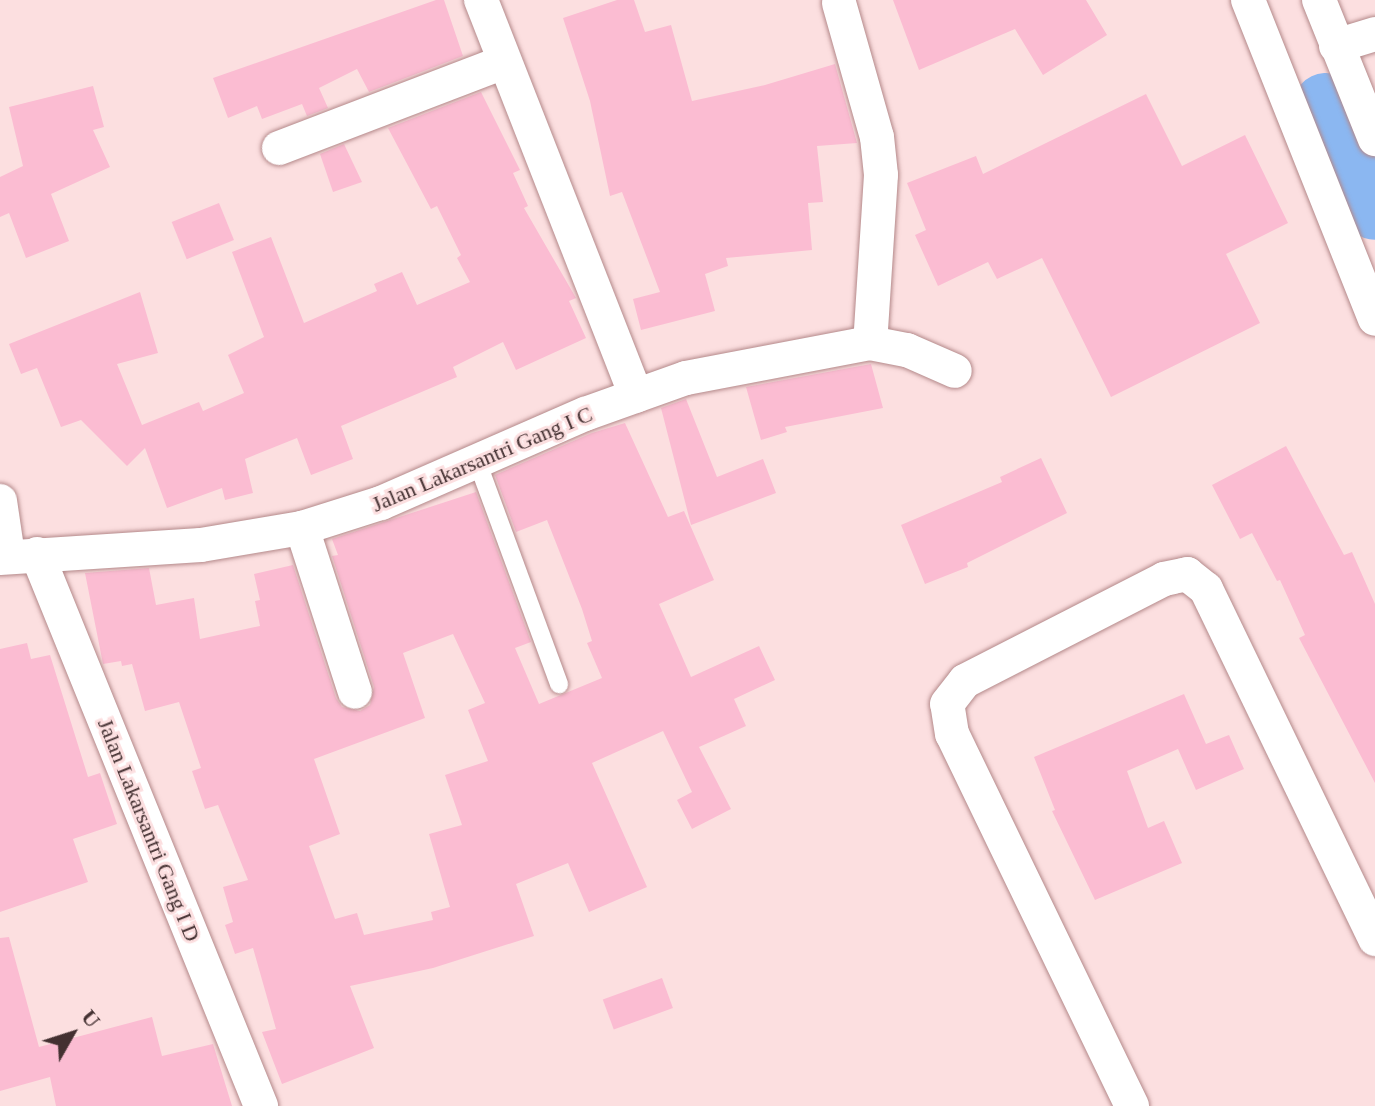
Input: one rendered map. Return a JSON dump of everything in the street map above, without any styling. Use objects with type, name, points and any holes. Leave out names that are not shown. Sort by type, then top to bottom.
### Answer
[{"type":"street","points":[[481,0],[636,396]]},
{"type":"street","points":[[1248,0],[1375,319]]},
{"type":"street","points":[[1319,0],[1372,127]]},
{"type":"street","points":[[839,3],[877,137],[881,175],[870,343]]},
{"type":"street","points":[[1336,46],[1375,34]]},
{"type":"street","points":[[279,148],[504,62]]},
{"type":"street","name":"Jalan Lakarsantri Gang I C","points":[[15,556],[201,545],[302,528],[381,503],[477,461],[686,378],[870,343],[907,350],[955,371]]},
{"type":"street","name":"Jalan Lakarsantri Gang I D","points":[[0,501],[15,556],[261,1106]]},
{"type":"street","points":[[302,528],[355,692]]},
{"type":"street","points":[[1132,1106],[952,734],[947,704],[965,681],[1164,579],[1187,574],[1206,589],[1375,939]]},
{"type":"lane","points":[[477,461],[559,684]]},
{"type":"building","points":[[436,0],[444,0],[463,56],[369,92],[357,69],[319,88],[328,108],[307,116],[302,104],[262,119],[257,106],[228,118],[213,78]]},
{"type":"building","points":[[617,0],[634,0],[645,32],[671,25],[692,101],[765,85],[835,64],[857,143],[817,146],[823,202],[808,203],[812,250],[726,258],[728,266],[705,274],[715,311],[641,330],[633,299],[660,292],[622,192],[610,196],[590,101],[563,18]]},
{"type":"building","points":[[893,0],[1086,0],[1107,35],[1043,75],[1015,29],[919,70]]},
{"type":"building","points":[[93,86],[104,127],[93,130],[110,167],[51,194],[69,241],[26,258],[9,213],[0,217],[0,177],[23,166],[9,107]]},
{"type":"building","points":[[481,92],[520,170],[513,173],[528,206],[524,208],[576,298],[569,301],[586,338],[516,370],[503,342],[453,367],[457,377],[341,426],[353,459],[311,475],[297,438],[245,459],[253,493],[225,500],[222,488],[167,508],[145,448],[127,466],[81,420],[61,427],[37,368],[21,374],[9,344],[140,292],[158,353],[117,364],[142,425],[199,402],[203,411],[244,393],[228,355],[264,337],[232,252],[271,237],[304,323],[377,291],[374,284],[402,272],[417,305],[470,282],[457,258],[461,255],[437,206],[431,209],[388,128]]},
{"type":"building","points":[[1146,94],[1182,166],[1245,135],[1288,223],[1226,254],[1260,323],[1111,397],[1042,258],[997,279],[988,262],[938,286],[915,235],[926,230],[907,183],[976,156],[983,174]]},
{"type":"building","points":[[344,144],[362,182],[333,192],[320,154]]},
{"type":"building","points":[[219,203],[234,240],[187,259],[172,222]]},
{"type":"building","points":[[871,364],[883,408],[785,427],[787,432],[761,440],[746,387]]},
{"type":"building","points":[[686,399],[717,477],[763,459],[776,493],[691,525],[661,408]]},
{"type":"building","points":[[625,423],[668,517],[684,511],[714,580],[659,604],[691,677],[759,646],[775,680],[734,699],[746,726],[699,747],[731,809],[692,829],[677,800],[692,792],[663,731],[592,763],[647,887],[589,912],[568,863],[516,884],[534,936],[433,968],[350,986],[374,1048],[282,1084],[262,1032],[276,1029],[253,948],[235,954],[225,925],[233,922],[223,887],[248,880],[218,805],[205,809],[192,771],[201,768],[179,702],[145,711],[132,664],[122,666],[121,661],[103,664],[85,573],[149,568],[156,605],[194,598],[200,639],[260,626],[255,601],[260,600],[254,574],[293,565],[336,698],[342,707],[360,711],[370,705],[374,687],[332,556],[338,555],[332,539],[476,492],[531,642],[515,648],[539,704],[602,678],[587,643],[592,641],[582,609],[547,520],[516,532],[495,475],[592,433]],"holes":[[[453,634],[485,703],[468,710],[488,761],[445,775],[462,825],[429,834],[450,907],[431,912],[433,920],[364,935],[357,913],[335,919],[309,846],[340,834],[314,759],[425,718],[403,653]]]},
{"type":"building","points":[[1286,446],[1344,555],[1352,552],[1375,604],[1375,783],[1299,638],[1305,635],[1280,580],[1277,581],[1252,533],[1240,539],[1212,485]]},
{"type":"building","points":[[1041,458],[1067,513],[967,563],[968,567],[925,584],[901,525],[1002,482],[1000,477]]},
{"type":"building","points":[[27,643],[31,659],[50,655],[88,777],[100,773],[117,824],[73,839],[88,882],[0,912],[0,649]]},
{"type":"building","points":[[1184,694],[1206,744],[1229,735],[1244,769],[1196,790],[1178,749],[1127,771],[1148,828],[1164,821],[1182,863],[1095,900],[1052,811],[1055,810],[1034,757]]},
{"type":"building","points":[[9,937],[39,1047],[152,1017],[162,1056],[213,1044],[232,1106],[56,1106],[50,1077],[0,1091],[0,938]]},
{"type":"building","points":[[662,978],[673,1008],[614,1030],[603,1000]]},
{"type":"waterway","points":[[1326,106],[1375,207]]}]
